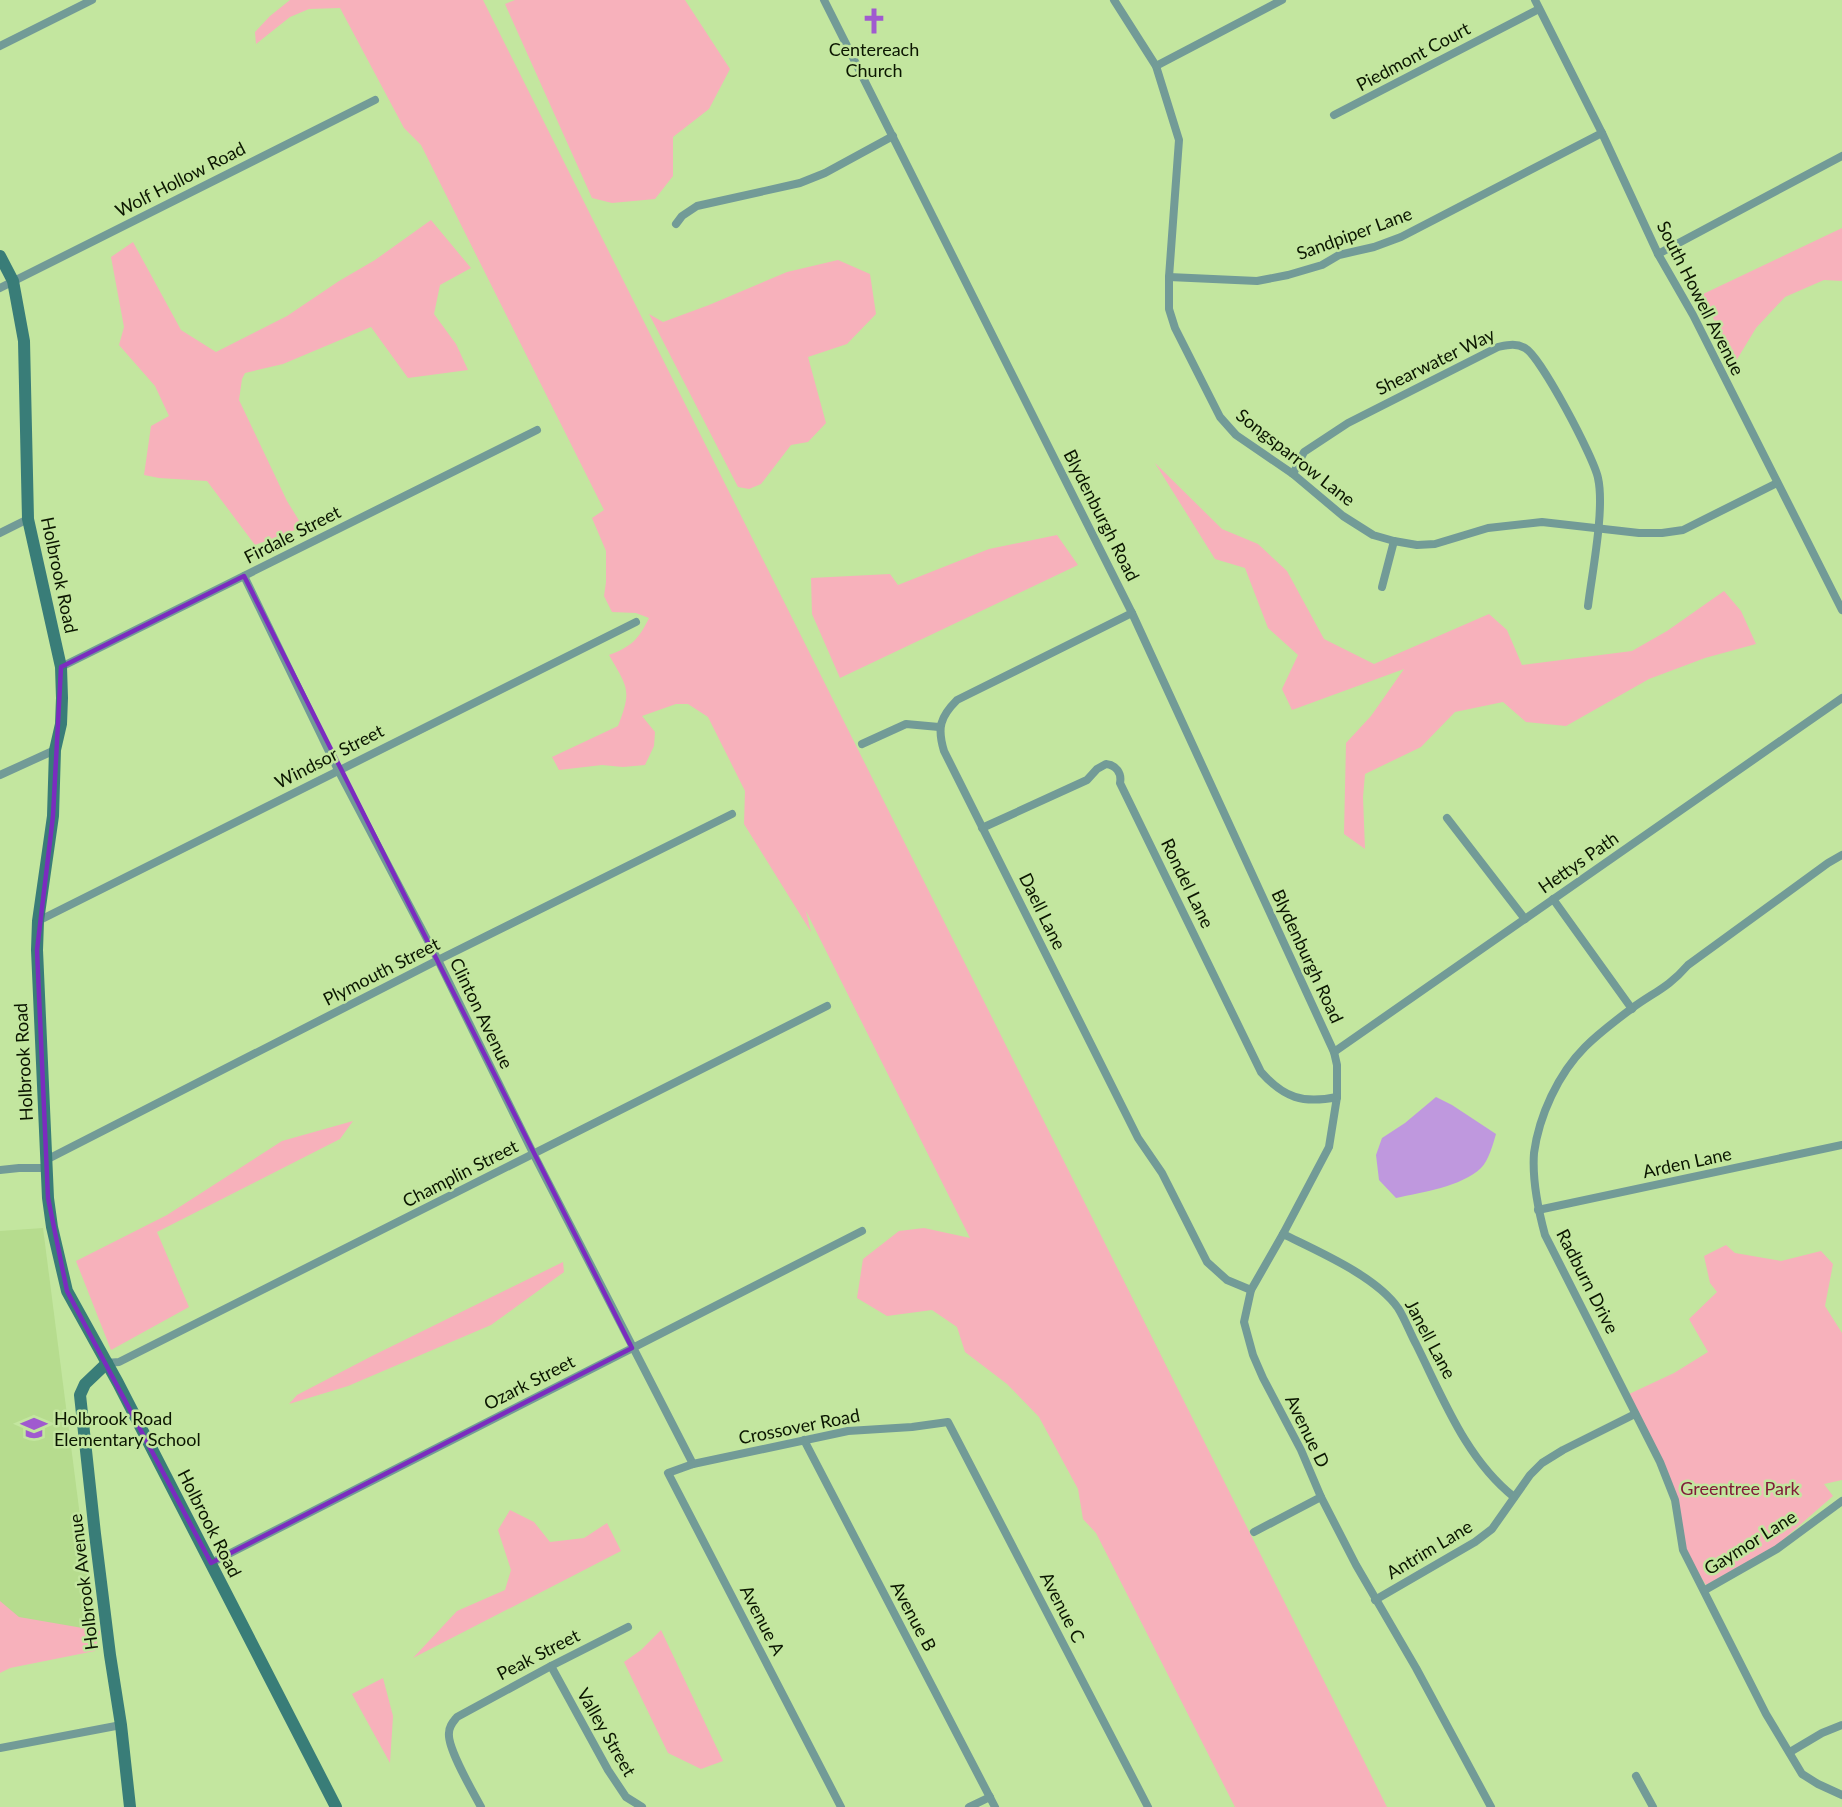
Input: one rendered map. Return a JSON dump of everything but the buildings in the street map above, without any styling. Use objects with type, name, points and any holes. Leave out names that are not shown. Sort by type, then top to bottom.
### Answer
[{"type":"street","points":[[0,46],[92,0]]},
{"type":"street","name":"Blydenburgh Road","points":[[824,0],[1132,613],[1334,1052]]},
{"type":"street","name":"Songsparrow Lane","points":[[1114,0],[1156,66],[1179,140],[1169,277],[1169,309],[1175,328],[1220,417],[1236,435],[1293,474],[1343,516],[1373,535],[1417,545],[1436,544],[1488,528],[1542,522],[1639,533],[1662,533],[1683,530],[1777,483]]},
{"type":"street","points":[[1156,66],[1282,0]]},
{"type":"street","name":"Piedmont Court","points":[[1334,115],[1537,4]]},
{"type":"street","name":"South Howell Avenue","points":[[1537,4],[1602,133],[1658,254],[1692,315],[1842,610]]},
{"type":"street","name":"Wolf Hollow Road","points":[[0,288],[375,100]]},
{"type":"street","name":"Sandpiper Lane","points":[[1169,277],[1257,281],[1322,265],[1338,255],[1374,247],[1401,237],[1602,133]]},
{"type":"street","points":[[676,224],[682,216],[697,206],[800,183],[825,173],[893,136]]},
{"type":"street","points":[[1658,254],[1842,156]]},
{"type":"street","name":"Holbrook Road","points":[[0,256],[13,281],[24,340],[28,519],[61,667],[61,724],[55,750],[53,816],[38,921],[37,951],[46,1164],[52,1227],[67,1291],[107,1363],[336,1807]]},
{"type":"street","name":"Shearwater Way","points":[[1293,474],[1304,452],[1348,423],[1498,347],[1511,344],[1524,347],[1536,357],[1547,373],[1591,459],[1599,479],[1598,527]]},
{"type":"street","name":"Firdale Street","points":[[61,667],[537,430]]},
{"type":"street","points":[[0,533],[28,519]]},
{"type":"street","points":[[1588,606],[1598,527]]},
{"type":"street","points":[[1382,587],[1394,541]]},
{"type":"street","name":"Clinton Avenue","points":[[244,576],[338,770],[438,960],[534,1155],[693,1464]]},
{"type":"street","points":[[862,744],[906,724],[939,727],[957,700],[1132,613]]},
{"type":"street","name":"Windsor Street","points":[[38,921],[636,622]]},
{"type":"street","name":"Hettys Path","points":[[1334,1052],[1842,698]]},
{"type":"street","name":"Daell Lane","points":[[939,727],[944,751],[982,828],[1138,1138],[1162,1173],[1200,1251],[1217,1273],[1251,1290]]},
{"type":"street","points":[[0,775],[55,750]]},
{"type":"street","name":"Rondel Lane","points":[[982,828],[1087,780],[1097,769],[1106,764],[1115,767],[1120,775],[1120,783],[1261,1072],[1290,1097],[1319,1101],[1337,1097]]},
{"type":"street","name":"Plymouth Street","points":[[46,1164],[438,960],[732,814]]},
{"type":"street","points":[[1447,818],[1525,919]]},
{"type":"street","name":"Radburn Drive","points":[[1842,855],[1688,965],[1675,981],[1632,1009],[1584,1047],[1552,1093],[1534,1153],[1538,1210],[1545,1235],[1660,1462],[1675,1500],[1683,1550],[1766,1714],[1802,1774],[1842,1795]]},
{"type":"street","points":[[1553,899],[1632,1009]]},
{"type":"street","name":"Champlin Street","points":[[107,1363],[119,1362],[827,1006]]},
{"type":"street","name":"Avenue D","points":[[1334,1052],[1337,1065],[1337,1097],[1329,1147],[1251,1290],[1244,1322],[1253,1355],[1263,1378],[1301,1450],[1321,1497],[1375,1600],[1416,1668],[1491,1807]]},
{"type":"street","name":"Arden Lane","points":[[1538,1210],[1842,1144]]},
{"type":"street","points":[[0,1170],[46,1164]]},
{"type":"street","name":"Ozark Street","points":[[210,1563],[862,1231]]},
{"type":"street","name":"Janell Lane","points":[[1283,1234],[1368,1280],[1397,1307],[1480,1464],[1499,1485],[1514,1497]]},
{"type":"street","name":"Holbrook Avenue","points":[[107,1363],[85,1384],[80,1395],[130,1807]]},
{"type":"street","name":"Antrim Lane","points":[[1375,1600],[1484,1536],[1502,1516],[1530,1475],[1542,1463],[1635,1414]]},
{"type":"street","name":"Crossover Road","points":[[693,1464],[848,1431],[948,1422]]},
{"type":"street","name":"Avenue C","points":[[948,1422],[1148,1807]]},
{"type":"street","name":"Avenue B","points":[[804,1440],[995,1807]]},
{"type":"street","name":"Avenue A","points":[[693,1464],[668,1473],[841,1807]]},
{"type":"street","points":[[1254,1532],[1321,1497]]},
{"type":"street","name":"Gaymor Lane","points":[[1705,1590],[1777,1549],[1842,1501]]},
{"type":"street","name":"Peak Street","points":[[481,1807],[456,1758],[448,1736],[450,1726],[463,1712],[628,1627]]},
{"type":"street","name":"Valley Street","points":[[551,1666],[608,1770],[626,1797],[642,1807]]},
{"type":"street","points":[[0,1748],[121,1725]]},
{"type":"street","points":[[1790,1752],[1822,1733],[1842,1725]]},
{"type":"street","points":[[1636,1776],[1653,1807]]},
{"type":"street","points":[[969,1807],[990,1797]]},
{"type":"highlighted area","points":[[244,576],[632,1348],[211,1563],[67,1291],[48,1198],[37,950],[53,816],[61,667]]},
{"type":"shaded area","points":[[1436,1097],[1496,1134],[1490,1152],[1481,1168],[1463,1180],[1441,1188],[1396,1198],[1379,1180],[1376,1155],[1382,1138],[1405,1123]]},
{"type":"shaded area","name":"Holbrook Road Elementary School","points":[[43,1228],[94,1625],[0,1656],[0,1231]]},
{"type":"green space","points":[[290,0],[483,0],[1387,1807],[1235,1807],[1096,1533],[1083,1519],[1078,1489],[1039,1417],[1007,1384],[965,1352],[957,1327],[932,1310],[887,1316],[857,1298],[863,1259],[899,1231],[924,1228],[970,1238],[806,911],[811,932],[744,824],[745,791],[708,717],[688,704],[676,704],[642,716],[655,732],[654,746],[645,765],[623,767],[602,765],[559,770],[552,757],[618,726],[625,704],[626,689],[609,655],[634,641],[649,618],[636,613],[612,612],[604,596],[606,551],[592,518],[604,510],[421,145],[404,128],[340,8],[309,9],[290,17],[256,44],[255,32]]},
{"type":"green space","points":[[515,0],[685,0],[730,69],[709,109],[673,137],[673,176],[655,199],[612,203],[592,198],[505,4]]},
{"type":"green space","points":[[431,220],[471,268],[440,285],[434,314],[456,344],[468,370],[408,378],[371,327],[283,364],[245,373],[242,379],[239,400],[287,501],[303,527],[255,545],[207,481],[144,475],[151,426],[169,416],[155,386],[119,345],[124,327],[111,257],[133,242],[181,330],[216,352],[287,316],[375,260]]},
{"type":"green space","points":[[1842,228],[1842,281],[1824,280],[1785,297],[1756,328],[1736,361],[1701,295]]},
{"type":"green space","points":[[838,260],[870,274],[876,314],[847,344],[808,357],[826,423],[808,442],[791,445],[761,484],[749,489],[738,487],[649,314],[663,322],[787,272]]},
{"type":"green space","points":[[1155,463],[1222,529],[1258,544],[1287,571],[1324,639],[1374,664],[1489,614],[1507,630],[1522,665],[1632,651],[1667,631],[1724,591],[1741,611],[1756,644],[1705,658],[1649,679],[1566,726],[1526,722],[1503,702],[1455,712],[1421,747],[1365,774],[1363,797],[1365,849],[1344,834],[1346,743],[1371,716],[1404,669],[1292,710],[1282,689],[1298,655],[1268,628],[1245,568],[1215,559]]},
{"type":"green space","points":[[1057,535],[1078,565],[840,678],[812,614],[811,578],[890,574],[898,585],[989,549]]},
{"type":"green space","points":[[353,1121],[340,1139],[157,1232],[189,1307],[111,1350],[76,1261],[167,1215],[282,1141]]},
{"type":"green space","name":"Greentree Park","points":[[1726,1245],[1735,1253],[1781,1261],[1821,1251],[1833,1264],[1825,1306],[1842,1333],[1842,1480],[1824,1484],[1833,1496],[1777,1545],[1706,1585],[1683,1550],[1675,1500],[1627,1395],[1674,1373],[1708,1352],[1689,1319],[1717,1292],[1710,1283],[1704,1256]]},
{"type":"green space","points":[[563,1262],[564,1272],[491,1325],[348,1386],[289,1404],[297,1395],[372,1356]]},
{"type":"green space","points":[[510,1510],[534,1522],[550,1542],[584,1538],[607,1523],[621,1551],[413,1658],[457,1611],[505,1590],[511,1570],[498,1530]]},
{"type":"green space","points":[[0,1601],[19,1617],[100,1631],[95,1651],[10,1668],[0,1673]]},
{"type":"green space","points":[[661,1630],[723,1761],[701,1769],[668,1753],[624,1662],[641,1650]]},
{"type":"green space","points":[[383,1678],[393,1716],[390,1763],[352,1694]]},
{"type":"place","name":"Centereach Church","points":[[874,21]]},
{"type":"place","name":"Holbrook Road Elementary School","points":[[34,1428]]}]
